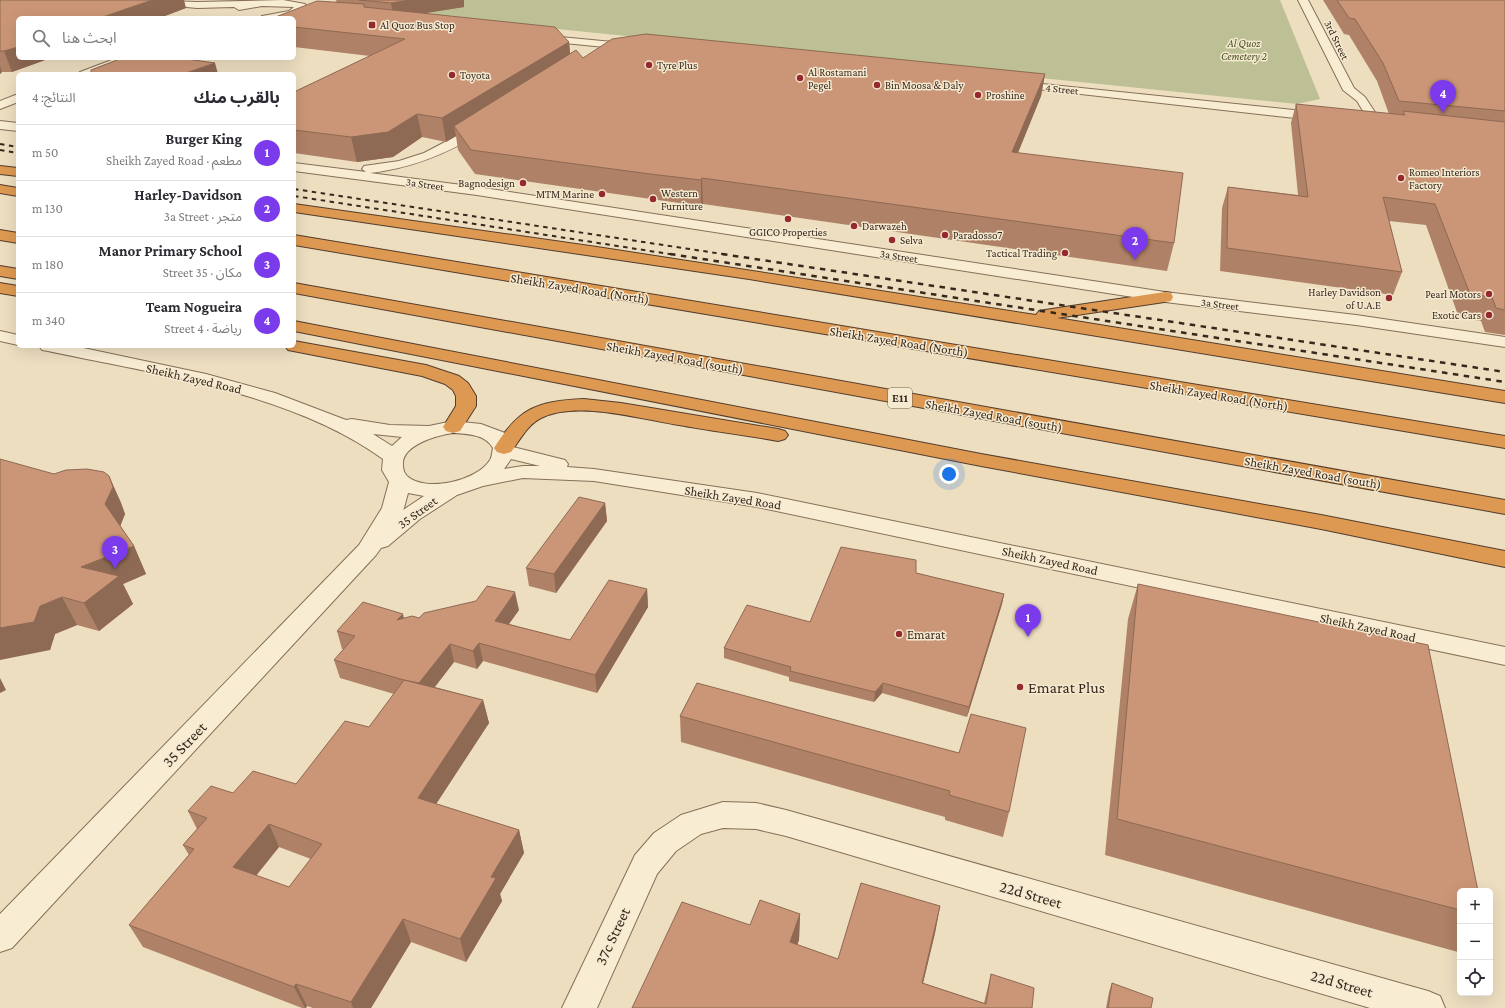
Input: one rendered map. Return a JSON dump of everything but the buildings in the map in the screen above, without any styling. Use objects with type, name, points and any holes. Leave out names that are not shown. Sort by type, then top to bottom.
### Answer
[{"type":"highway","points":[[0,170],[16,172]]},
{"type":"highway","points":[[0,189],[16,192]]},
{"type":"highway","points":[[296,208],[446,229],[1024,318],[1505,397]]},
{"type":"highway","points":[[0,235],[16,238]]},
{"type":"highway","name":"Sheikh Zayed Road (North)","points":[[296,240],[1505,442]]},
{"type":"highway","points":[[0,271],[16,274]]},
{"type":"highway","points":[[0,288],[16,291]]},
{"type":"highway","name":"Sheikh Zayed Road (south)","points":[[296,288],[1505,507]]},
{"type":"highway","points":[[1024,318],[1164,297]]},
{"type":"highway","points":[[296,326],[980,460],[1321,522],[1505,559]]},
{"type":"highway","points":[[296,346],[426,371],[452,380],[461,387],[466,396],[466,406],[453,427]]},
{"type":"highway","points":[[504,449],[515,430],[525,420],[535,414],[549,409],[588,406],[836,443],[980,460]]},
{"type":"street","points":[[145,0],[197,5],[252,4]]},
{"type":"street","name":"3rd Street","points":[[1303,0],[1347,95],[1361,99],[1376,123]]},
{"type":"street","points":[[232,14],[237,8],[271,1],[294,3],[305,8],[283,16]]},
{"type":"street","points":[[197,5],[237,16]]},
{"type":"street","points":[[525,36],[582,43],[646,48],[608,56]]},
{"type":"street","points":[[582,43],[586,50],[585,56]]},
{"type":"street","points":[[89,72],[122,60]]},
{"type":"street","name":"4 Street","points":[[1000,82],[1335,119]]},
{"type":"street","points":[[0,99],[16,95]]},
{"type":"street","points":[[0,107],[16,99]]},
{"type":"street","points":[[0,107],[8,110],[16,110]]},
{"type":"street","points":[[323,171],[376,169],[419,160],[452,146],[491,121]]},
{"type":"street","points":[[1363,122],[1391,125]]},
{"type":"street","points":[[0,125],[16,127]]},
{"type":"street","points":[[452,146],[441,169],[455,184],[477,191]]},
{"type":"street","name":"3a Street","points":[[296,167],[477,191],[1164,297],[1356,320],[1505,342]]},
{"type":"street","points":[[0,336],[16,340]]},
{"type":"street","name":"Sheikh Zayed Road","points":[[57,348],[236,386],[265,395],[335,422],[372,442],[394,457]]},
{"type":"street","name":"Sheikh Zayed Road","points":[[335,422],[390,431],[433,430]]},
{"type":"street","points":[[453,427],[486,431],[500,441],[504,449],[502,461],[494,471],[481,480],[466,487],[449,490],[421,490],[400,481],[394,474],[392,466],[394,457],[399,449],[409,441],[433,430],[453,427]]},
{"type":"street","name":"Sheikh Zayed Road","points":[[504,449],[594,475]]},
{"type":"street","name":"Sheikh Zayed Road","points":[[481,480],[523,472],[594,475],[738,497],[816,511],[1505,656]]},
{"type":"street","name":"35 Street","points":[[368,550],[393,508],[400,481]]},
{"type":"street","name":"35 Street","points":[[0,937],[368,550],[412,514],[449,490]]},
{"type":"street","name":"22d Street","points":[[646,865],[665,842],[692,824],[723,815],[756,816],[1428,1008]]},
{"type":"street","name":"37c Street","points":[[579,1008],[646,865]]},
{"type":"green space","name":"Al Quoz Cemetery 2","points":[[1280,0],[1320,99],[1297,104],[339,7],[335,1]]},
{"type":"railway","points":[[0,144],[16,147]]},
{"type":"railway","points":[[0,150],[16,153]]},
{"type":"railway","points":[[296,189],[729,255]]},
{"type":"railway","points":[[296,196],[676,255]]},
{"type":"railway","points":[[670,254],[1505,382]]},
{"type":"railway","points":[[722,254],[1505,372]]},
{"type":"place","name":"Al Quoz Bus Stop","points":[[372,25]]},
{"type":"place","name":"Tyre Plus","points":[[649,65]]},
{"type":"place","name":"Toyota","points":[[452,75]]},
{"type":"place","name":"Al Rostamani Pegel","points":[[800,78]]},
{"type":"place","name":"Bin Moosa & Daly","points":[[877,85]]},
{"type":"place","name":"Proshine","points":[[978,95]]},
{"type":"place","name":"Team Nogueira","points":[[1443,113]]},
{"type":"place","name":"Romeo Interiors Factory","points":[[1401,178]]},
{"type":"place","name":"Bagnodesign","points":[[523,183]]},
{"type":"place","name":"MTM Marine","points":[[602,194]]},
{"type":"place","name":"Western Furniture","points":[[653,199]]},
{"type":"place","name":"GGICO Properties","points":[[788,219]]},
{"type":"place","name":"Darwazeh","points":[[854,226]]},
{"type":"place","name":"Paradosso7","points":[[945,235]]},
{"type":"place","name":"Selva","points":[[892,240]]},
{"type":"place","name":"Tactical Trading","points":[[1065,253]]},
{"type":"place","name":"Harley-Davidson","points":[[1135,260]]},
{"type":"place","name":"Pearl Motors","points":[[1489,294]]},
{"type":"place","name":"Harley Davidson of U.A.E","points":[[1389,298]]},
{"type":"place","name":"Exotic Cars","points":[[1489,315]]},
{"type":"place","name":"Manor Primary School","points":[[115,569]]},
{"type":"place","name":"Emarat","points":[[899,634]]},
{"type":"place","name":"Burger King","points":[[1028,637]]},
{"type":"place","name":"Emarat Plus","points":[[1020,687]]}]
